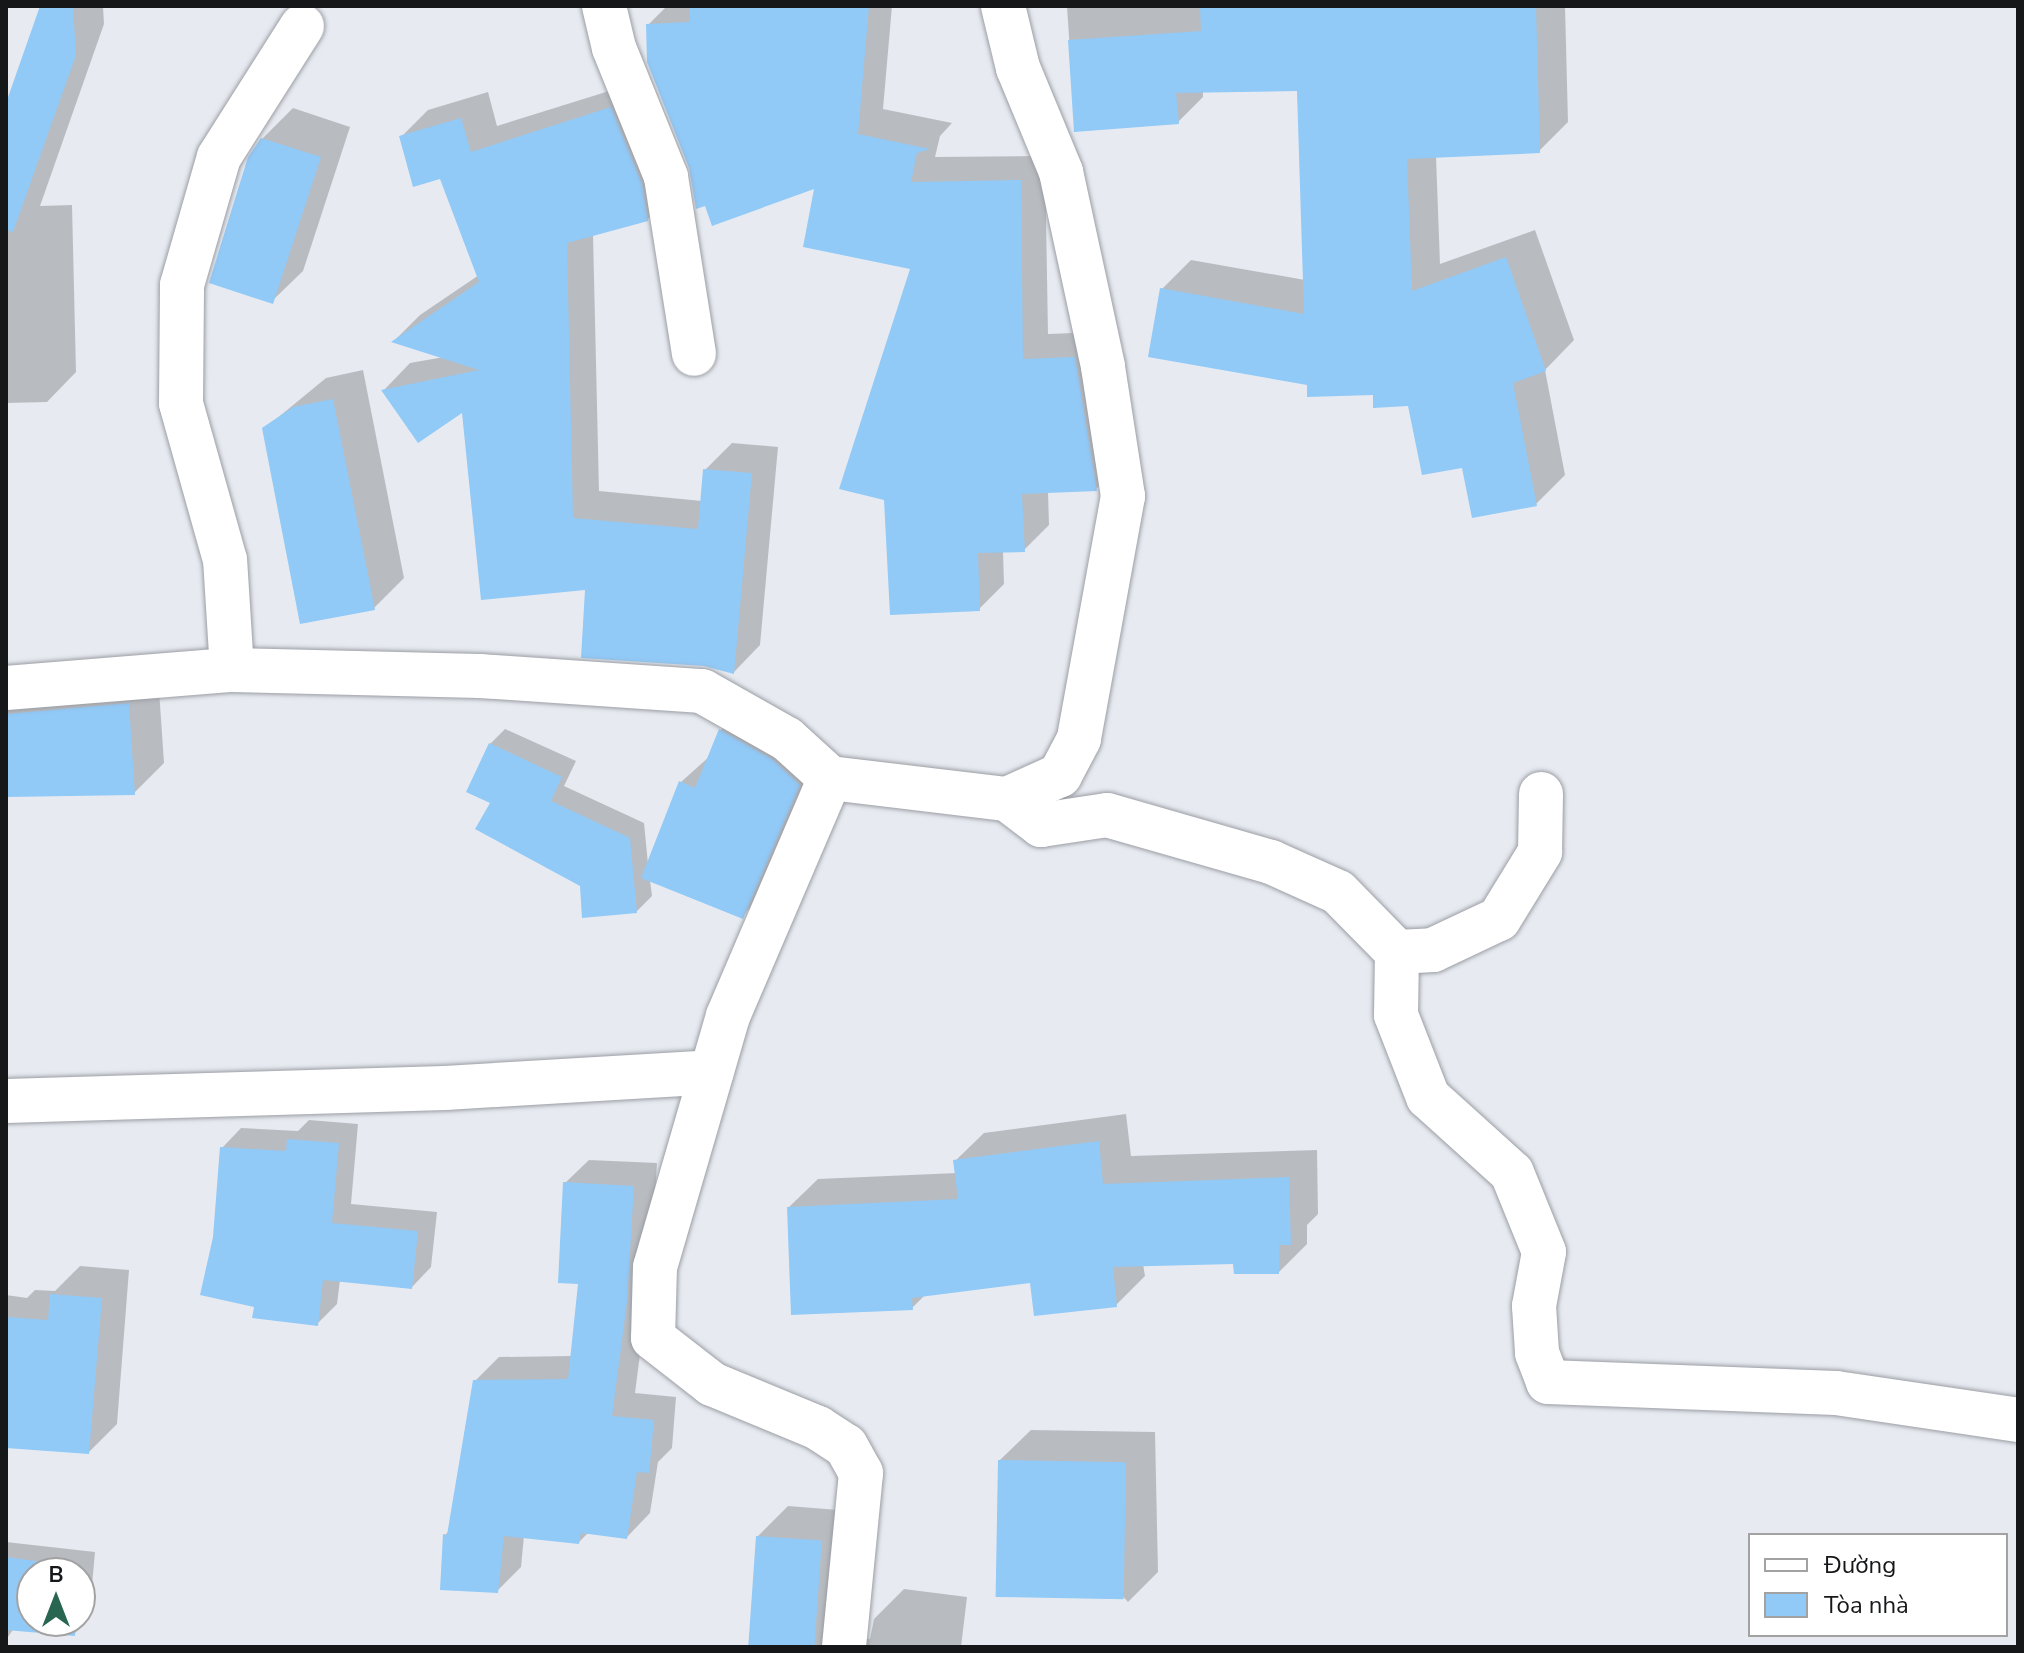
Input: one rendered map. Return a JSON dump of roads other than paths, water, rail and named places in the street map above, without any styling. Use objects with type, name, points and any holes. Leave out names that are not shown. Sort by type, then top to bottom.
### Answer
[{"type":"street","points":[[604,6],[614,48],[666,177],[694,354]]},
{"type":"street","points":[[1003,6],[1018,68],[1061,172],[1103,367],[1123,496],[1079,739],[1060,775],[1007,799]]},
{"type":"street","points":[[232,670],[225,560],[181,403],[182,285],[219,157],[302,26]]},
{"type":"street","points":[[6,688],[232,670],[480,676],[702,691],[787,739],[830,778],[1007,799],[1041,825],[1107,815],[1271,862],[1338,892],[1397,952],[1396,1015],[1428,1097],[1512,1173],[1544,1252],[1534,1306],[1537,1353],[1548,1382],[1836,1393],[2018,1420]]},
{"type":"street","points":[[830,778],[728,1016],[655,1267],[653,1338],[712,1384],[818,1428],[846,1446],[861,1473],[844,1647]]},
{"type":"street","points":[[1397,952],[1433,950],[1499,919],[1540,852],[1541,794]]},
{"type":"street","points":[[6,1101],[445,1088],[712,1072]]}]
